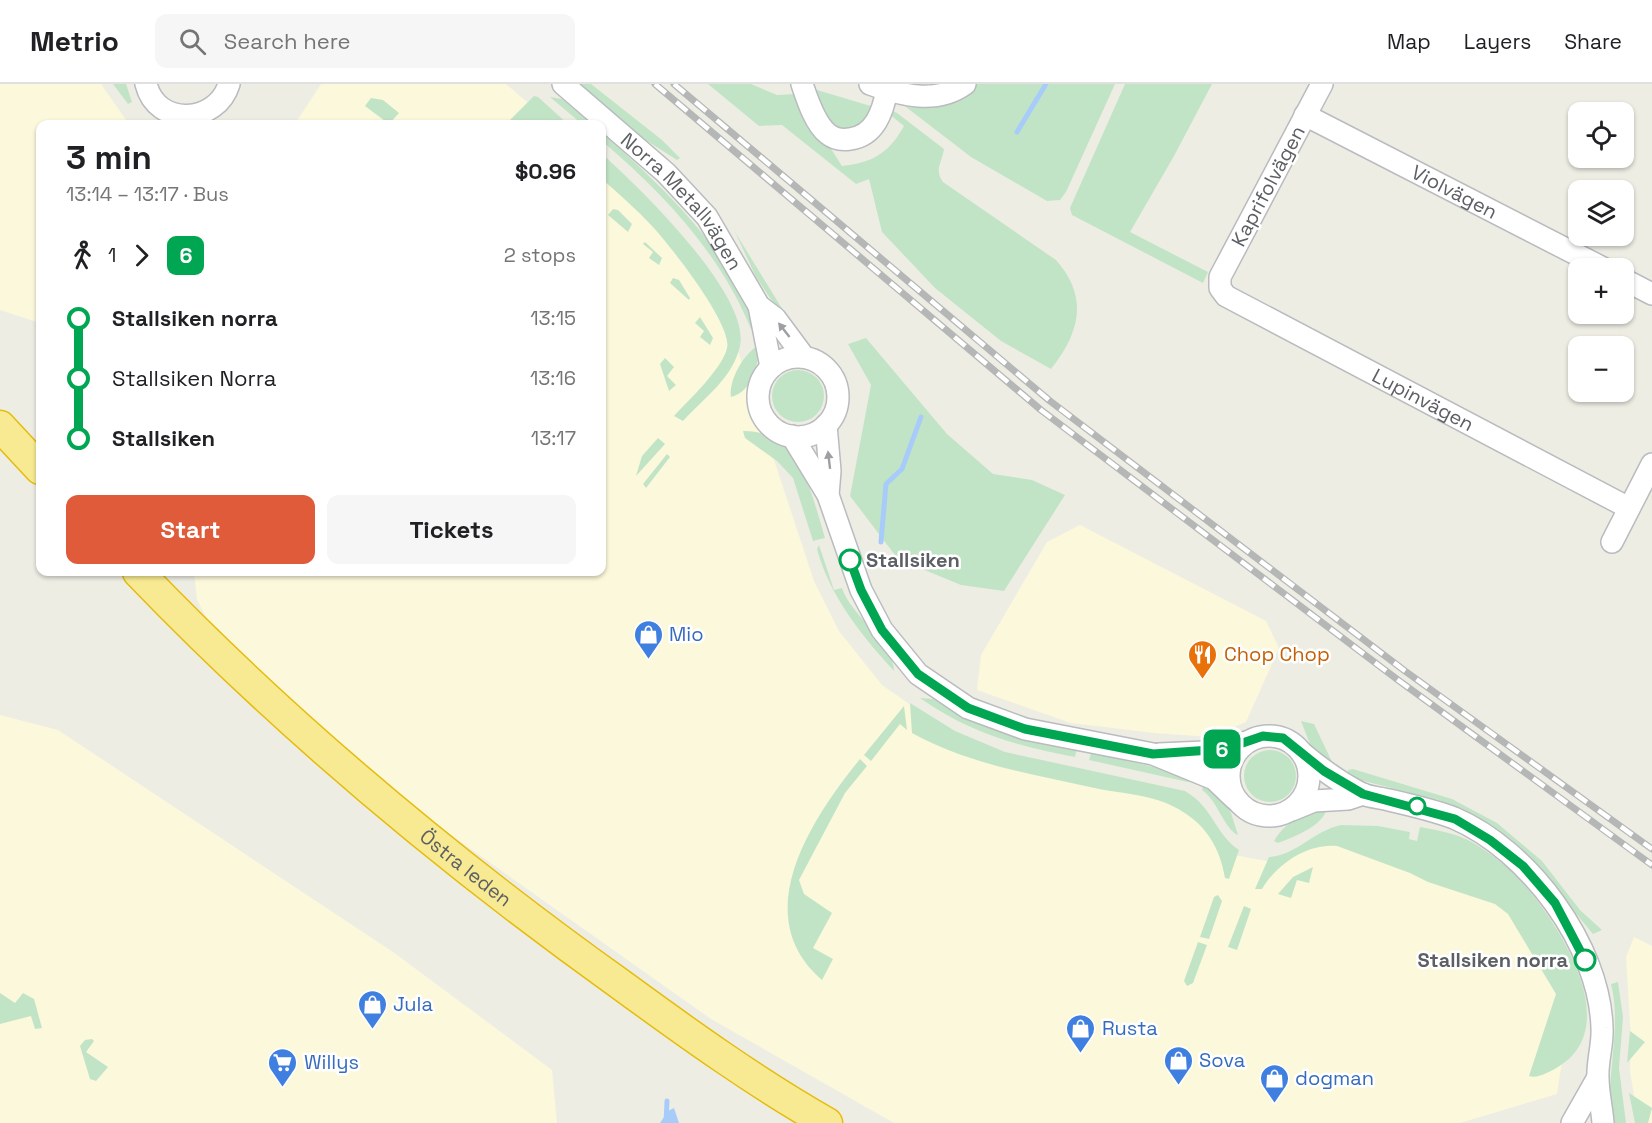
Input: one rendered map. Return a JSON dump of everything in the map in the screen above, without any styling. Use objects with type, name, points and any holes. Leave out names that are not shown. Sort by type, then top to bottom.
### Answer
[{"type":"highway","points":[[0,426],[36,465]]},
{"type":"highway","points":[[0,439],[36,477]]},
{"type":"highway","name":"Östra leden","points":[[132,576],[242,684],[412,835],[546,943],[682,1042],[806,1123]]},
{"type":"highway","name":"Östra leden","points":[[142,576],[253,687],[417,829],[552,936],[689,1034],[827,1123]]},
{"type":"street","points":[[146,84],[158,105],[175,115],[186,116],[207,112],[216,106],[229,84]]},
{"type":"street","name":"Norra Metallvägen","points":[[563,84],[605,120]]},
{"type":"street","points":[[802,84],[819,124],[829,135],[843,140],[855,138],[869,131],[879,118],[878,87],[914,96],[935,97],[965,84]]},
{"type":"street","name":"Kaprifolvägen","points":[[1220,288],[1220,277],[1322,84]]},
{"type":"street","name":"Violvägen","points":[[1305,115],[1584,258]]},
{"type":"street","name":"Norra Metallvägen","points":[[606,121],[666,173],[707,217],[759,306],[771,366],[759,387],[759,408],[773,428],[792,436],[828,495],[861,590],[882,630],[918,674],[968,708],[1025,729],[1153,754],[1214,779],[1235,799]]},
{"type":"street","points":[[1634,285],[1652,294]]},
{"type":"street","name":"Lupinvägen","points":[[1220,288],[1226,296],[1629,508]]},
{"type":"street","name":"Norra Metallvägen","points":[[759,306],[775,318],[804,357],[827,368],[838,390],[838,403],[826,425],[830,471],[828,495]]},
{"type":"street","points":[[771,366],[793,357],[804,357]]},
{"type":"street","points":[[792,436],[810,435],[826,425]]},
{"type":"street","points":[[1612,542],[1652,464]]},
{"type":"street","points":[[1363,794],[1348,799],[1314,801],[1273,817],[1261,816],[1249,812],[1235,799],[1230,787],[1231,762],[1247,742],[1263,736],[1273,736],[1292,743],[1324,771],[1363,794],[1455,819],[1490,840],[1523,866],[1555,903],[1580,947],[1596,987],[1602,1028],[1597,1079],[1602,1123]]},
{"type":"street","name":"Norra Metallvägen","points":[[1153,754],[1203,752],[1247,742]]},
{"type":"street","points":[[1292,810],[1301,801],[1309,777],[1302,753]]},
{"type":"street","points":[[1572,1123],[1597,1079]]},
{"type":"shaded area","points":[[0,84],[101,84],[126,120],[36,120],[36,322],[0,310]]},
{"type":"shaded area","points":[[321,84],[506,84],[548,120],[298,120]]},
{"type":"shaded area","name":"Stallsiken","points":[[606,170],[661,218],[731,330],[814,581],[839,631],[882,685],[955,736],[1023,760],[1173,791],[1234,855],[1277,863],[1319,841],[1347,838],[1513,911],[1569,1014],[1557,1094],[1460,1123],[894,1123],[711,1019],[441,828],[217,638],[197,600],[194,576],[606,576]]},
{"type":"shaded area","points":[[1080,525],[1266,621],[1279,648],[1246,722],[1211,737],[1154,733],[1071,723],[977,690],[981,655],[1047,542]]},
{"type":"shaded area","points":[[0,715],[58,730],[393,952],[552,1070],[557,1123],[0,1123]]},
{"type":"shaded area","points":[[1634,937],[1652,946],[1652,1123],[1639,1123],[1630,1072],[1631,1040],[1626,957]]},
{"type":"green space","points":[[113,84],[126,84],[132,102],[128,104]]},
{"type":"green space","points":[[579,84],[591,84],[662,140],[680,158],[677,160],[633,132]]},
{"type":"green space","points":[[708,84],[751,84],[777,95],[796,94],[842,166],[871,159],[886,150],[904,126],[889,114],[893,111],[944,149],[939,170],[943,182],[1056,260],[1073,288],[1077,301],[1074,328],[1069,342],[1051,369],[1001,341],[935,288],[882,232],[869,179],[856,184],[782,125],[759,126]]},
{"type":"green space","points":[[976,84],[1115,84],[1066,192],[1060,200],[1047,201],[971,157],[902,104],[967,92]]},
{"type":"green space","points":[[1125,84],[1212,84],[1130,232],[1208,272],[1203,283],[1072,215],[1070,208]]},
{"type":"green space","points":[[817,90],[874,107],[863,125],[843,131],[828,123],[812,92]]},
{"type":"green space","points":[[534,96],[564,120],[526,120],[510,120]]},
{"type":"green space","points":[[550,97],[562,99],[587,120],[577,120]]},
{"type":"green space","points":[[371,98],[383,100],[399,113],[393,120],[384,120],[365,106]]},
{"type":"green space","points":[[606,137],[670,197],[711,245],[729,271],[756,328],[751,329],[723,275],[688,226],[606,144]]},
{"type":"green space","points":[[606,158],[640,190],[689,243],[711,271],[728,299],[739,324],[740,346],[731,368],[717,387],[683,421],[674,416],[719,365],[727,348],[726,337],[710,304],[672,249],[606,183]]},
{"type":"green space","points":[[613,209],[618,210],[632,224],[628,232],[608,215]]},
{"type":"green space","points":[[735,232],[786,315],[784,319],[756,277]]},
{"type":"green space","points":[[645,242],[662,258],[659,265],[649,258],[653,252],[643,244]]},
{"type":"green space","points":[[673,278],[679,280],[689,300],[670,283]]},
{"type":"green space","points":[[700,317],[713,338],[710,345],[700,337],[704,331],[695,323]]},
{"type":"green space","points":[[866,338],[947,434],[993,474],[1032,480],[1065,495],[1004,591],[961,585],[898,559],[850,496],[871,385],[848,344]]},
{"type":"green space","points":[[759,345],[758,360],[753,376],[744,389],[731,397],[732,383],[739,367],[748,354]]},
{"type":"green space","points":[[665,358],[674,367],[667,376],[676,385],[669,391],[660,364]]},
{"type":"green space","points":[[793,370],[803,370],[817,377],[824,396],[817,415],[803,422],[793,422],[783,418],[776,411],[772,401],[772,391],[776,381],[783,374]]},
{"type":"green space","points":[[743,431],[762,434],[778,441],[791,453],[808,485],[825,538],[813,541],[793,478],[777,461],[745,438]]},
{"type":"green space","points":[[658,438],[665,444],[636,476],[642,456]]},
{"type":"green space","points":[[667,454],[670,457],[646,488],[643,484]]},
{"type":"green space","points":[[819,545],[834,590],[842,588],[854,609],[887,650],[894,671],[870,644],[838,599],[822,566],[817,549]]},
{"type":"green space","points":[[920,698],[933,699],[1005,734],[1077,749],[1075,757],[994,737],[957,720]]},
{"type":"green space","points":[[910,703],[955,731],[1005,752],[1185,791],[1202,805],[1225,837],[1239,850],[1229,879],[1225,878],[1213,842],[1198,824],[1178,809],[1166,803],[1133,794],[1027,774],[980,761],[934,744],[912,733]]},
{"type":"green space","points":[[904,706],[907,730],[900,724],[871,761],[864,755]]},
{"type":"green space","points":[[1301,721],[1314,724],[1335,768],[1313,752]]},
{"type":"green space","points":[[1265,750],[1275,750],[1289,757],[1296,776],[1289,795],[1275,802],[1265,802],[1255,798],[1248,791],[1244,781],[1244,771],[1248,761],[1255,754]]},
{"type":"green space","points":[[1091,753],[1190,775],[1188,782],[1089,760]]},
{"type":"green space","points":[[860,759],[867,766],[845,793],[799,880],[804,894],[832,913],[813,948],[833,959],[822,980],[800,954],[789,926],[788,897],[795,867],[807,837],[842,782]]},
{"type":"green space","points":[[1353,769],[1452,799],[1497,823],[1542,861],[1580,910],[1602,930],[1593,934],[1526,854],[1489,825],[1439,800],[1348,777],[1348,770]]},
{"type":"green space","points":[[1204,781],[1227,800],[1238,835],[1229,827],[1208,795],[1202,790]]},
{"type":"green space","points":[[1327,808],[1320,820],[1307,830],[1278,843],[1274,841],[1290,822]]},
{"type":"green space","points":[[1341,825],[1378,826],[1410,832],[1409,839],[1417,841],[1420,827],[1451,834],[1480,847],[1512,872],[1537,900],[1552,922],[1579,974],[1586,1001],[1586,1027],[1577,1049],[1555,1069],[1540,1076],[1529,1076],[1556,994],[1508,914],[1495,904],[1428,882],[1337,846],[1315,848],[1294,857],[1275,872],[1262,889],[1255,889],[1269,857],[1288,852],[1322,832]]},
{"type":"green space","points":[[1313,867],[1309,883],[1297,880],[1291,898],[1278,894],[1293,877]]},
{"type":"green space","points":[[1218,895],[1222,901],[1209,939],[1200,937],[1214,897]]},
{"type":"green space","points":[[1244,906],[1251,909],[1237,950],[1228,947]]},
{"type":"green space","points":[[1198,942],[1207,945],[1193,983],[1187,986],[1184,981]]},
{"type":"green space","points":[[1618,982],[1623,1017],[1619,1068],[1626,1123],[1610,1123],[1609,1105],[1615,1017],[1611,984]]},
{"type":"green space","points":[[0,993],[15,1003],[23,993],[34,999],[42,1028],[35,1029],[31,1016],[0,1024]]},
{"type":"green space","points":[[1630,1031],[1645,1042],[1627,1063]]},
{"type":"green space","points":[[85,1040],[94,1041],[86,1052],[108,1067],[96,1081],[90,1079],[80,1046]]},
{"type":"green space","points":[[1629,1093],[1652,1108],[1648,1123],[1635,1123]]},
{"type":"water","points":[[674,1108],[679,1123],[660,1123],[668,1111]]},
{"type":"waterway","points":[[1017,132],[1046,84]]},
{"type":"waterway","points":[[881,542],[886,484],[902,469],[921,417]]},
{"type":"waterway","points":[[666,1123],[667,1101]]},
{"type":"railway","points":[[655,84],[1041,410],[1398,680],[1652,865]]},
{"type":"railway","points":[[674,84],[1050,401],[1405,671],[1652,849]]},
{"type":"bus line","name":"6","points":[[850,560],[861,590],[882,630],[918,674],[968,708],[1025,729],[1153,754],[1225,749],[1263,736],[1283,738],[1324,771],[1350,784],[1363,794],[1417,806],[1455,819],[1490,840],[1523,866],[1555,903],[1585,960]]},
{"type":"place","name":"Stallsiken","points":[[850,560]]},
{"type":"place","name":"Mio","points":[[648,660]]},
{"type":"place","name":"Chop Chop","points":[[1203,680]]},
{"type":"place","name":"Stallsiken norra","points":[[1585,960]]},
{"type":"place","name":"Jula","points":[[372,1030]]},
{"type":"place","name":"Rusta","points":[[1081,1054]]},
{"type":"place","name":"Sova","points":[[1178,1086]]},
{"type":"place","name":"Willys","points":[[283,1088]]},
{"type":"place","name":"dogman","points":[[1274,1104]]}]
